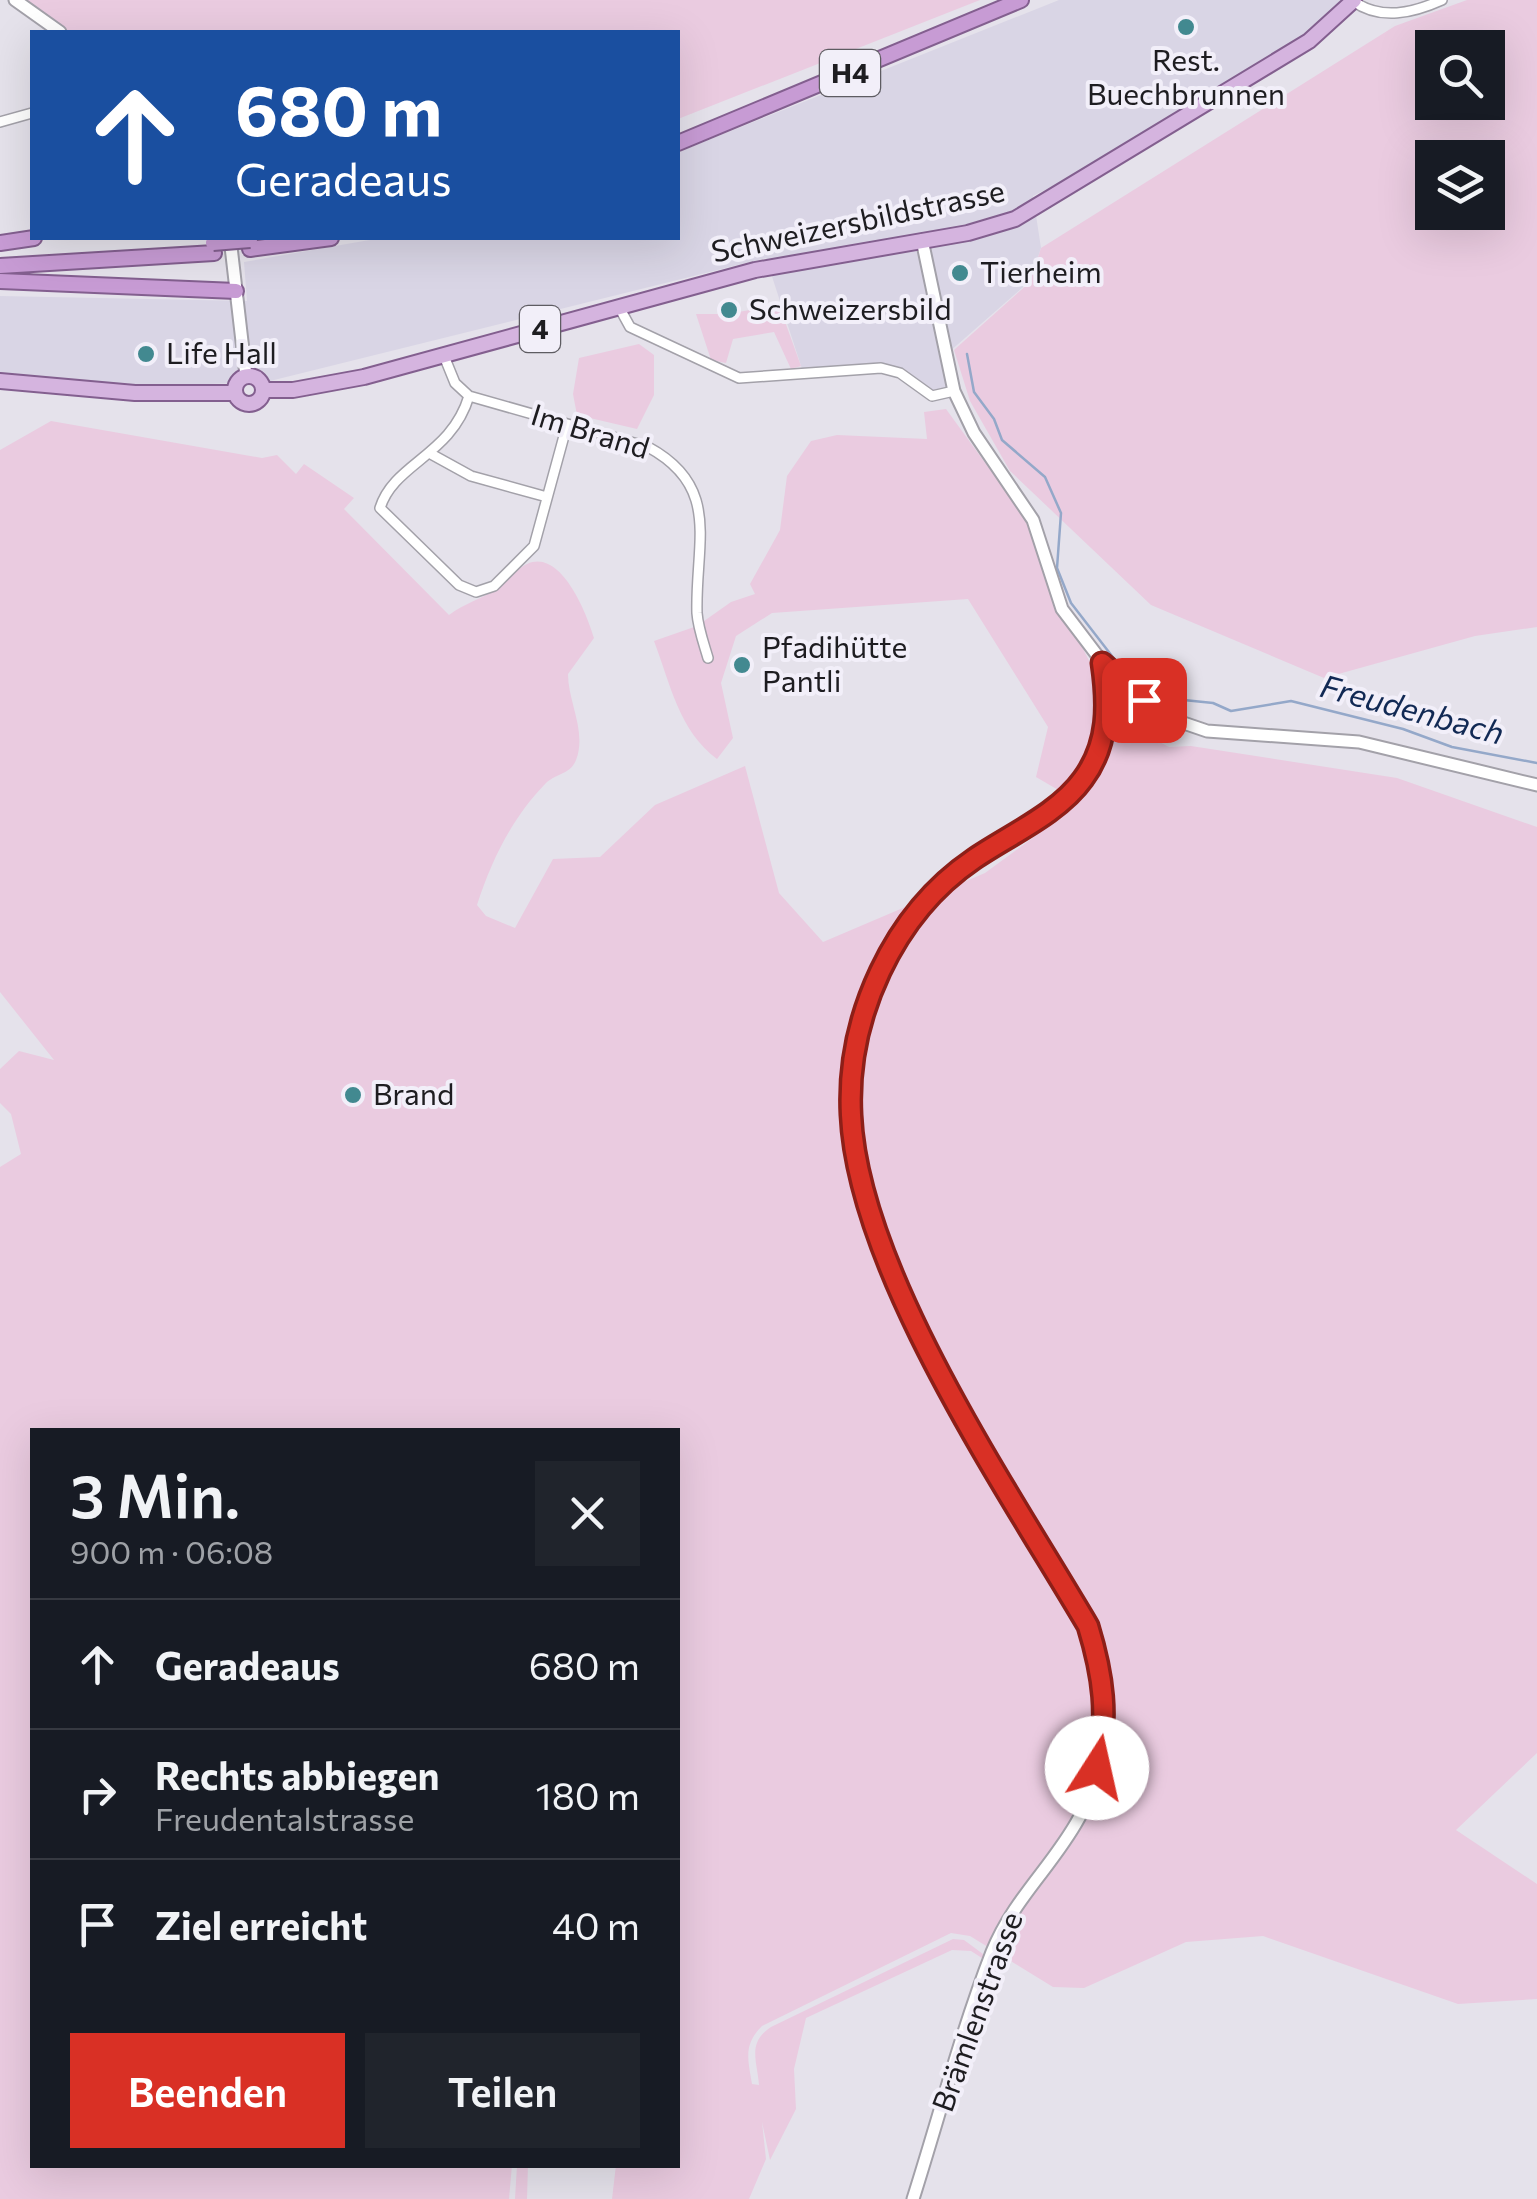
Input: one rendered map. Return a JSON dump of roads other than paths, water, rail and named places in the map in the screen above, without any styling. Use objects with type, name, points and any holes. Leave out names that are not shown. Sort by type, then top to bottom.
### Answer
[{"type":"highway","name":"H4","points":[[680,142],[1021,0]]},
{"type":"highway","points":[[0,243],[30,239]]},
{"type":"highway","points":[[250,244],[263,240]]},
{"type":"highway","points":[[0,266],[305,240]]},
{"type":"highway","points":[[0,257],[213,248]]},
{"type":"highway","points":[[0,280],[236,292]]},
{"type":"main road","name":"Schweizersbildstrasse","points":[[264,390],[317,387],[785,263],[1000,224],[1050,202],[1308,41],[1353,1]]},
{"type":"main road","points":[[236,393],[238,380],[246,376],[258,379],[264,390]]},
{"type":"main road","name":"4","points":[[0,381],[135,392],[236,393],[250,404],[259,400],[264,390]]},
{"type":"street","points":[[15,0],[57,30]]},
{"type":"street","points":[[1353,1],[1366,10],[1402,14],[1442,0]]},
{"type":"street","points":[[0,122],[30,114]]},
{"type":"street","points":[[230,240],[246,376]]},
{"type":"street","points":[[922,240],[954,391],[974,433],[1033,520],[1062,609],[1102,663],[1169,718],[1207,731],[1360,742],[1537,786]]},
{"type":"street","points":[[620,307],[630,327],[739,378],[881,368],[900,373],[932,396],[954,391]]},
{"type":"street","points":[[444,356],[455,383],[469,396],[457,428],[385,492],[380,508],[459,585],[476,592],[494,586],[527,555],[567,425]]},
{"type":"street","name":"Im Brand","points":[[469,396],[648,447],[672,460],[692,483],[700,512],[697,616],[708,658]]},
{"type":"street","points":[[431,454],[470,476],[547,496]]},
{"type":"street","name":"Brämlenstrasse","points":[[913,2199],[992,1954],[1012,1907],[1078,1819],[1105,1734],[1101,1669],[1088,1626],[924,1339],[882,1246],[853,1139],[853,1062],[882,967],[932,894],[970,862],[1046,812],[1083,780],[1104,736],[1107,699],[1102,663]]},
{"type":"waterway","name":"Freudenbach","points":[[967,354],[974,392],[994,419],[1002,440],[1045,477],[1061,513],[1057,568],[1071,603],[1122,669],[1138,681],[1174,699],[1213,703],[1231,711],[1291,701],[1403,729],[1452,747],[1537,763]]},
{"type":"place","name":"Rest. Buechbrunnen","points":[[1186,27]]},
{"type":"place","name":"Tierheim","points":[[960,273]]},
{"type":"place","name":"Schweizersbild","points":[[729,310]]},
{"type":"place","name":"Life Hall","points":[[146,354]]},
{"type":"place","name":"Pfadihütte Pantli","points":[[742,665]]},
{"type":"place","name":"Brand","points":[[353,1095]]}]
